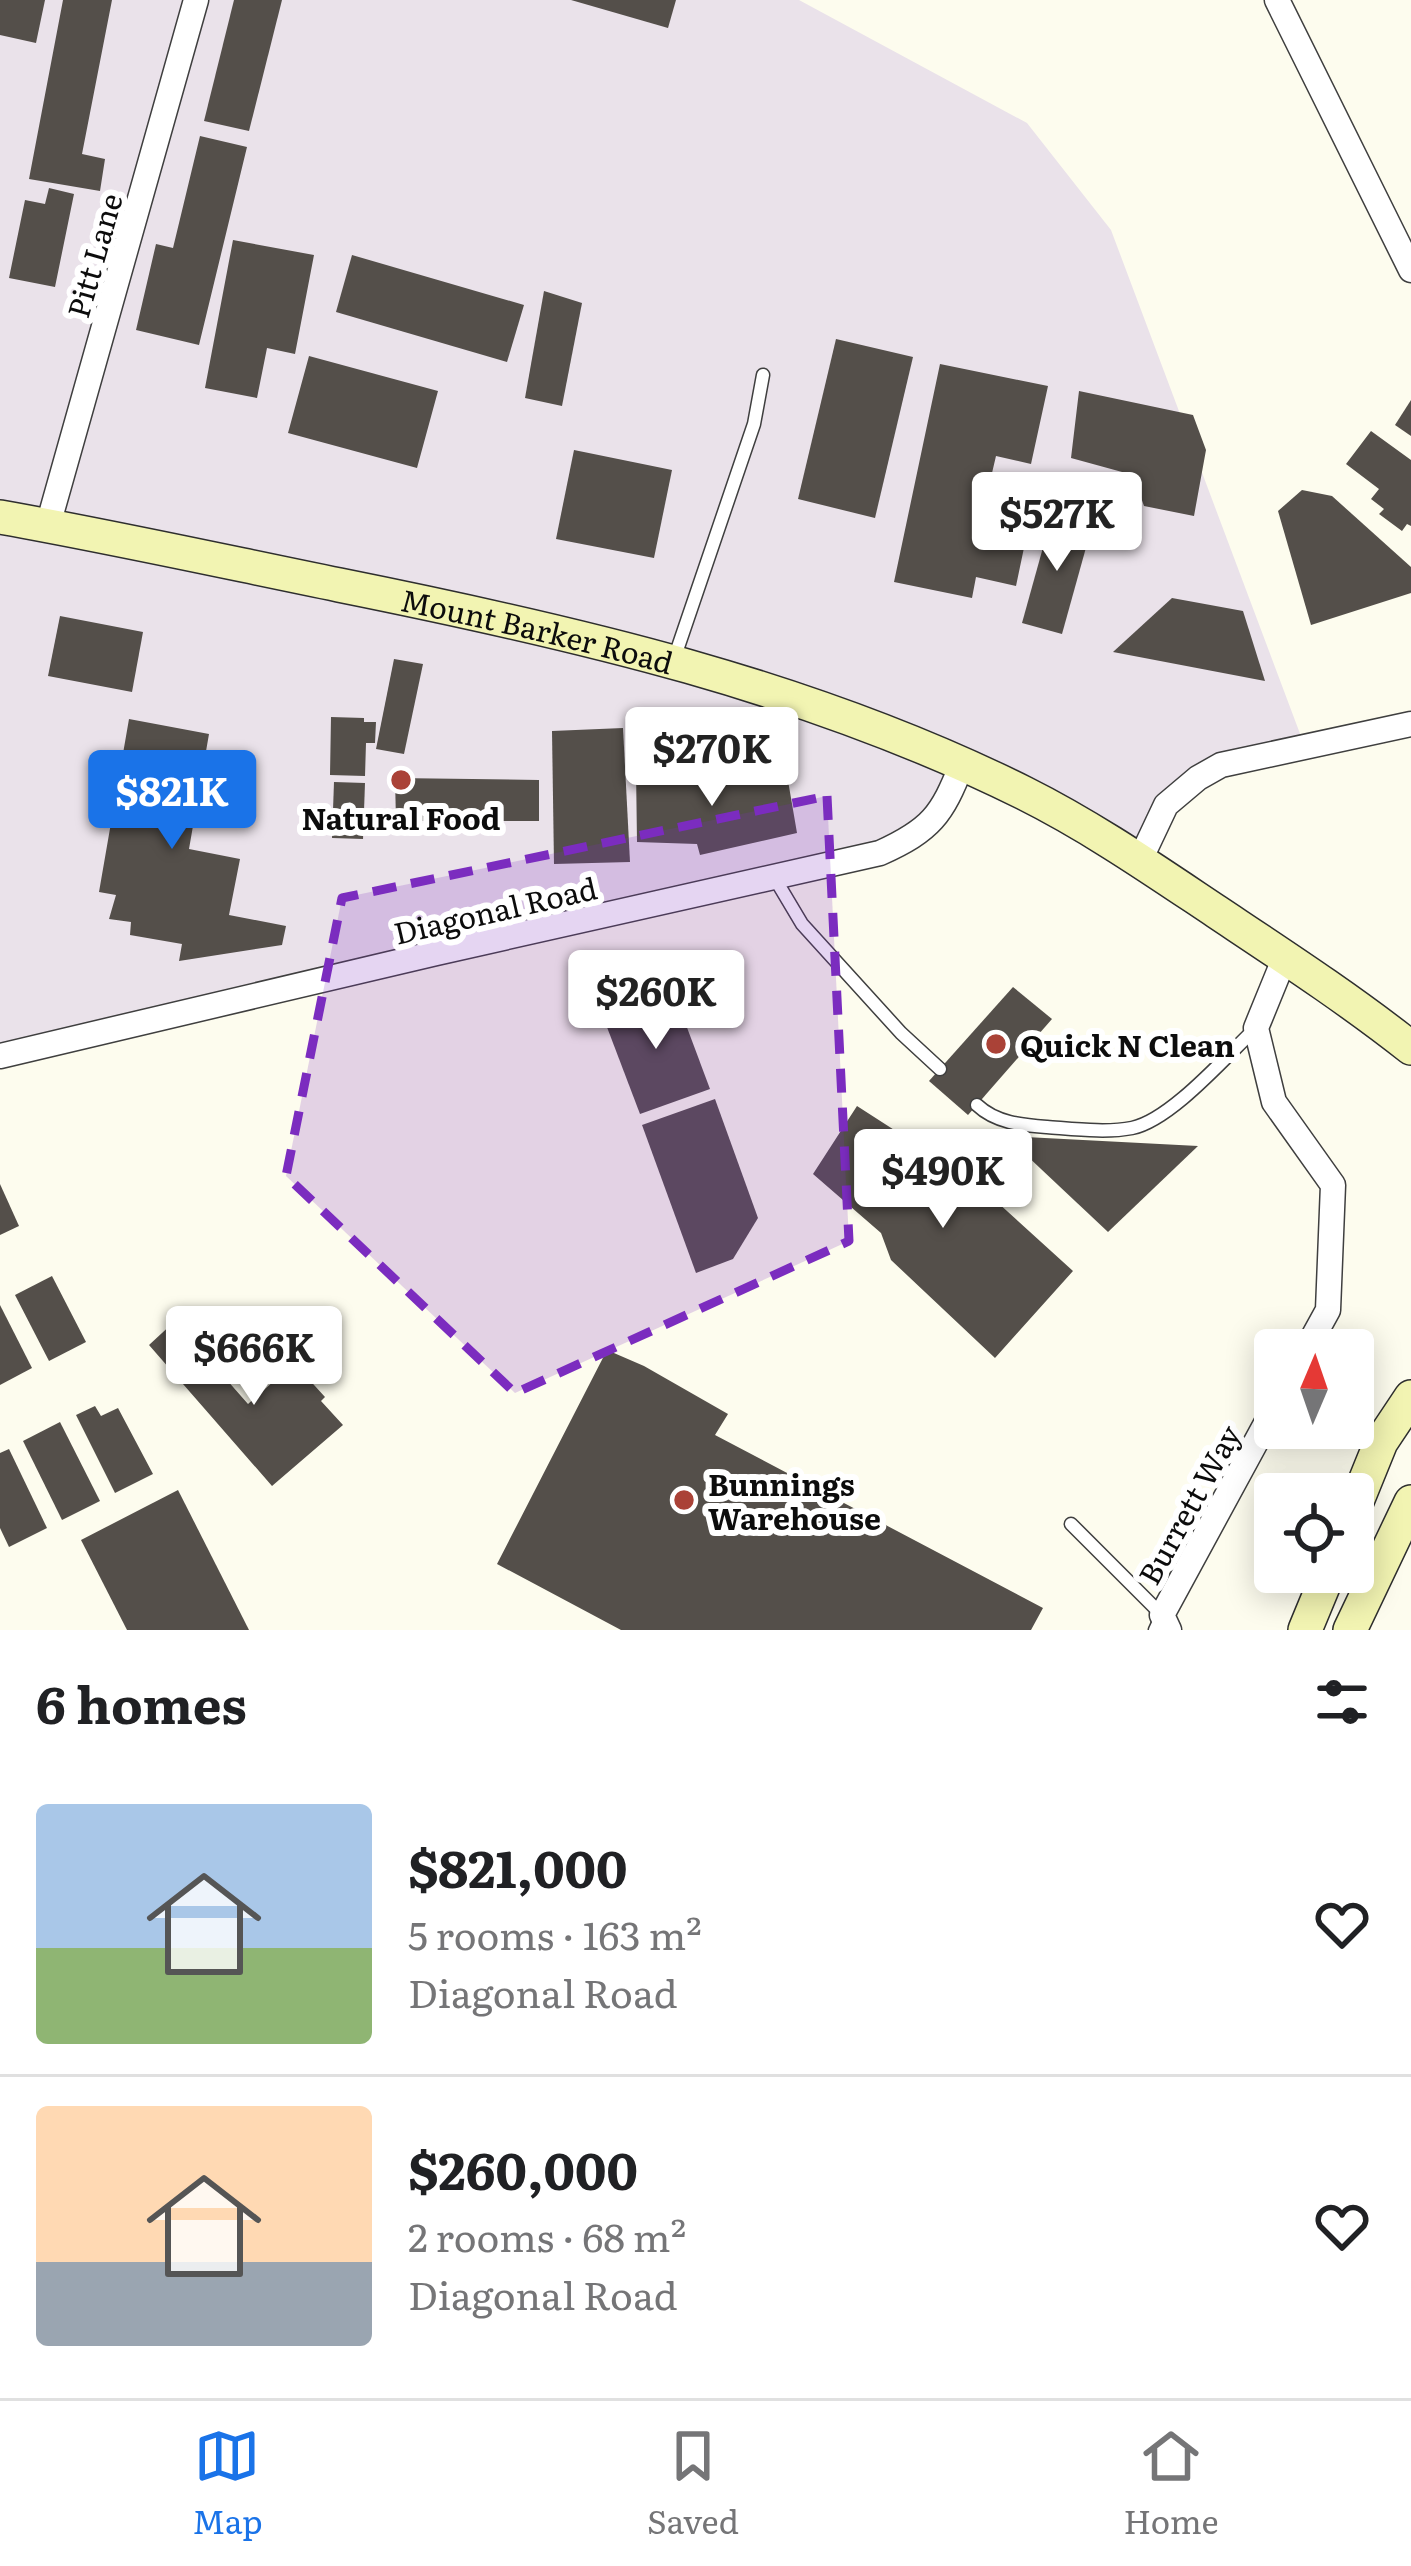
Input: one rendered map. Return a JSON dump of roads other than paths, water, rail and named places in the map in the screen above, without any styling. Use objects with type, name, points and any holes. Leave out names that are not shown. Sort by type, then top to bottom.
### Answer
[{"type":"main road","name":"Mount Barker Road","points":[[0,517],[520,622],[674,660],[818,708],[962,764],[1106,837],[1359,1007],[1411,1048]]},
{"type":"main road","points":[[1368,1473],[1381,1442],[1411,1396]]},
{"type":"main road","points":[[1350,1630],[1411,1502]]},
{"type":"main road","points":[[1305,1630],[1320,1593]]},
{"type":"street","name":"Pitt Lane","points":[[48,525],[196,0]]},
{"type":"street","points":[[1277,0],[1411,270]]},
{"type":"street","points":[[1140,860],[1166,805],[1221,765],[1411,724]]},
{"type":"street","name":"Diagonal Road","points":[[0,1056],[880,853],[914,838],[936,818],[962,764]]},
{"type":"street","points":[[1285,957],[1256,1028],[1274,1102],[1333,1185],[1328,1310],[1318,1329]]},
{"type":"street","name":"Burrett Way","points":[[1162,1625],[1254,1448]]},
{"type":"lane","points":[[674,660],[754,424],[764,375]]},
{"type":"lane","points":[[773,876],[802,925],[940,1070]]},
{"type":"lane","points":[[977,1106],[988,1116],[1019,1124],[1134,1127],[1158,1117],[1181,1099],[1256,1028]]},
{"type":"lane","points":[[1071,1524],[1162,1625]]},
{"type":"place","name":"Natural Food","points":[[401,780]]},
{"type":"place","name":"Quick N Clean","points":[[996,1044]]},
{"type":"place","name":"Bunnings Warehouse","points":[[684,1500]]}]
